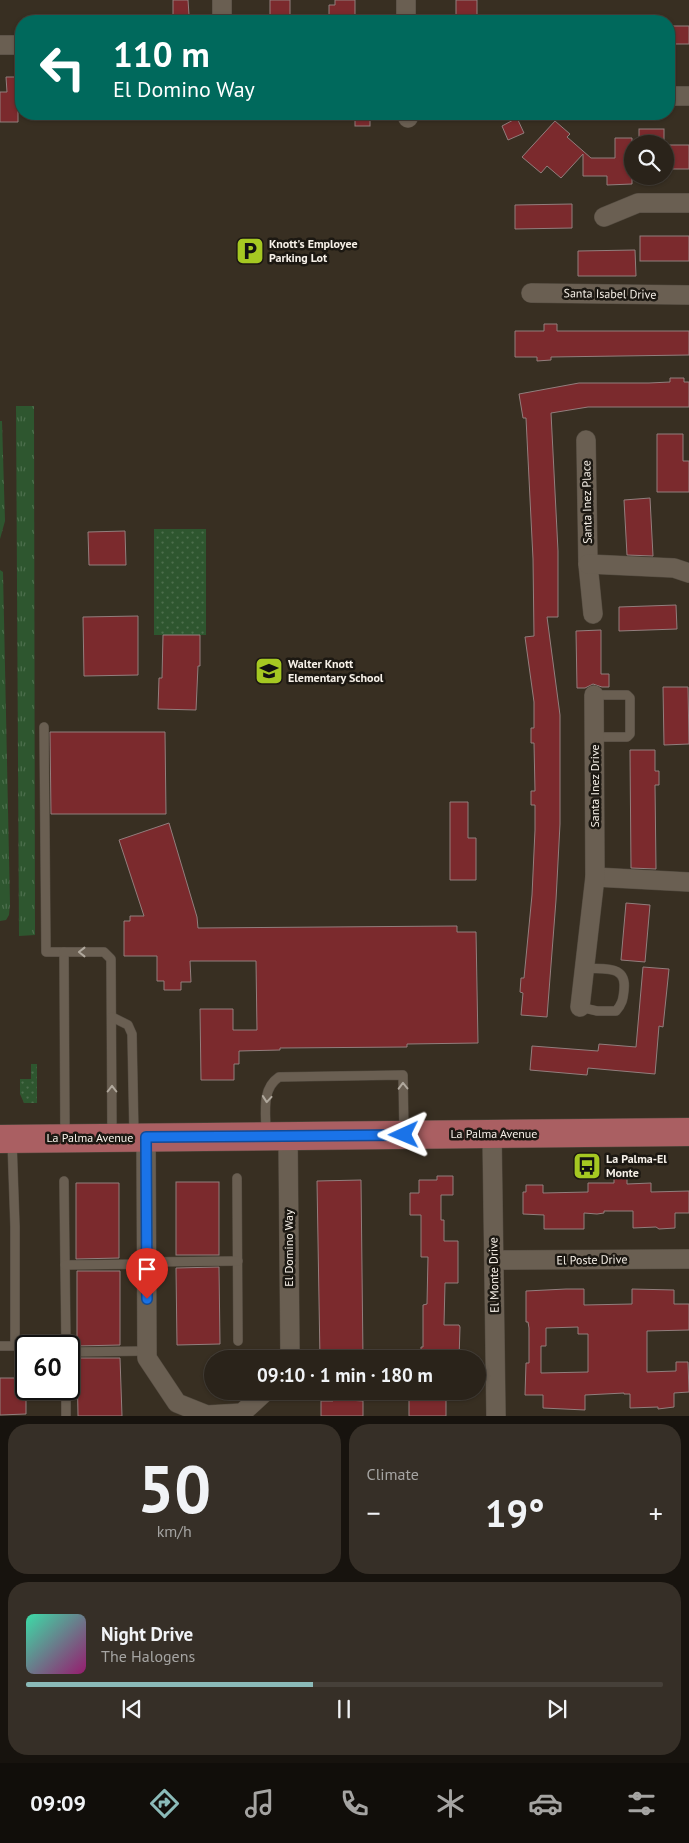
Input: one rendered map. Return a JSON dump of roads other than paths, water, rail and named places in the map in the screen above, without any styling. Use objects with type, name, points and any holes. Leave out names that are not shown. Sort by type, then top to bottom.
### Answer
[{"type":"main road","name":"La Palma Avenue","points":[[6,1138],[689,1132]]},
{"type":"street","points":[[222,0],[222,15]]},
{"type":"street","points":[[406,0],[406,15]]},
{"type":"street","points":[[0,45],[15,45]]},
{"type":"street","points":[[675,96],[689,96]]},
{"type":"street","points":[[604,218],[638,203],[689,203]]},
{"type":"street","name":"Santa Isabel Drive","points":[[531,293],[689,295]]},
{"type":"street","name":"Santa Inez Place","points":[[586,440],[588,564],[593,614]]},
{"type":"street","points":[[588,564],[674,568],[689,574]]},
{"type":"street","name":"Santa Inez Drive","points":[[580,1007],[595,877],[594,695]]},
{"type":"street","points":[[595,877],[689,882]]},
{"type":"street","name":"El Monte Drive","points":[[492,1134],[496,1416]]},
{"type":"street","name":"El Domino Way","points":[[277,1136],[290,1350]]},
{"type":"street","points":[[131,1137],[147,1263],[147,1358],[183,1411],[207,1415],[243,1414],[257,1400]]},
{"type":"street","name":"El Poste Drive","points":[[494,1260],[689,1259]]},
{"type":"lane","points":[[594,695],[627,695],[630,698],[630,734],[628,737],[594,737]]},
{"type":"lane","points":[[44,727],[46,952],[104,952],[111,958],[112,1017],[131,1137]]},
{"type":"lane","points":[[64,952],[65,1138]]},
{"type":"lane","points":[[580,1007],[597,1011],[616,1011],[622,1005],[625,980],[618,971],[584,968]]},
{"type":"lane","points":[[112,1017],[128,1025],[132,1034],[131,1137]]},
{"type":"lane","points":[[277,1136],[266,1094],[273,1081],[285,1076],[332,1075],[403,1075],[404,1135]]},
{"type":"lane","points":[[0,1346],[15,1346],[15,1226],[6,1138]]},
{"type":"lane","points":[[237,1178],[238,1341]]},
{"type":"lane","points":[[64,1181],[66,1335]]},
{"type":"lane","points":[[65,1265],[238,1261]]},
{"type":"lane","points":[[80,1352],[147,1351]]},
{"type":"lane","points":[[66,1400],[66,1416]]},
{"type":"place","name":"Knott's Employee Parking Lot","points":[[250,251]]},
{"type":"place","name":"Walter Knott Elementary School","points":[[269,671]]},
{"type":"place","name":"La Palma-El Monte","points":[[587,1166]]}]
